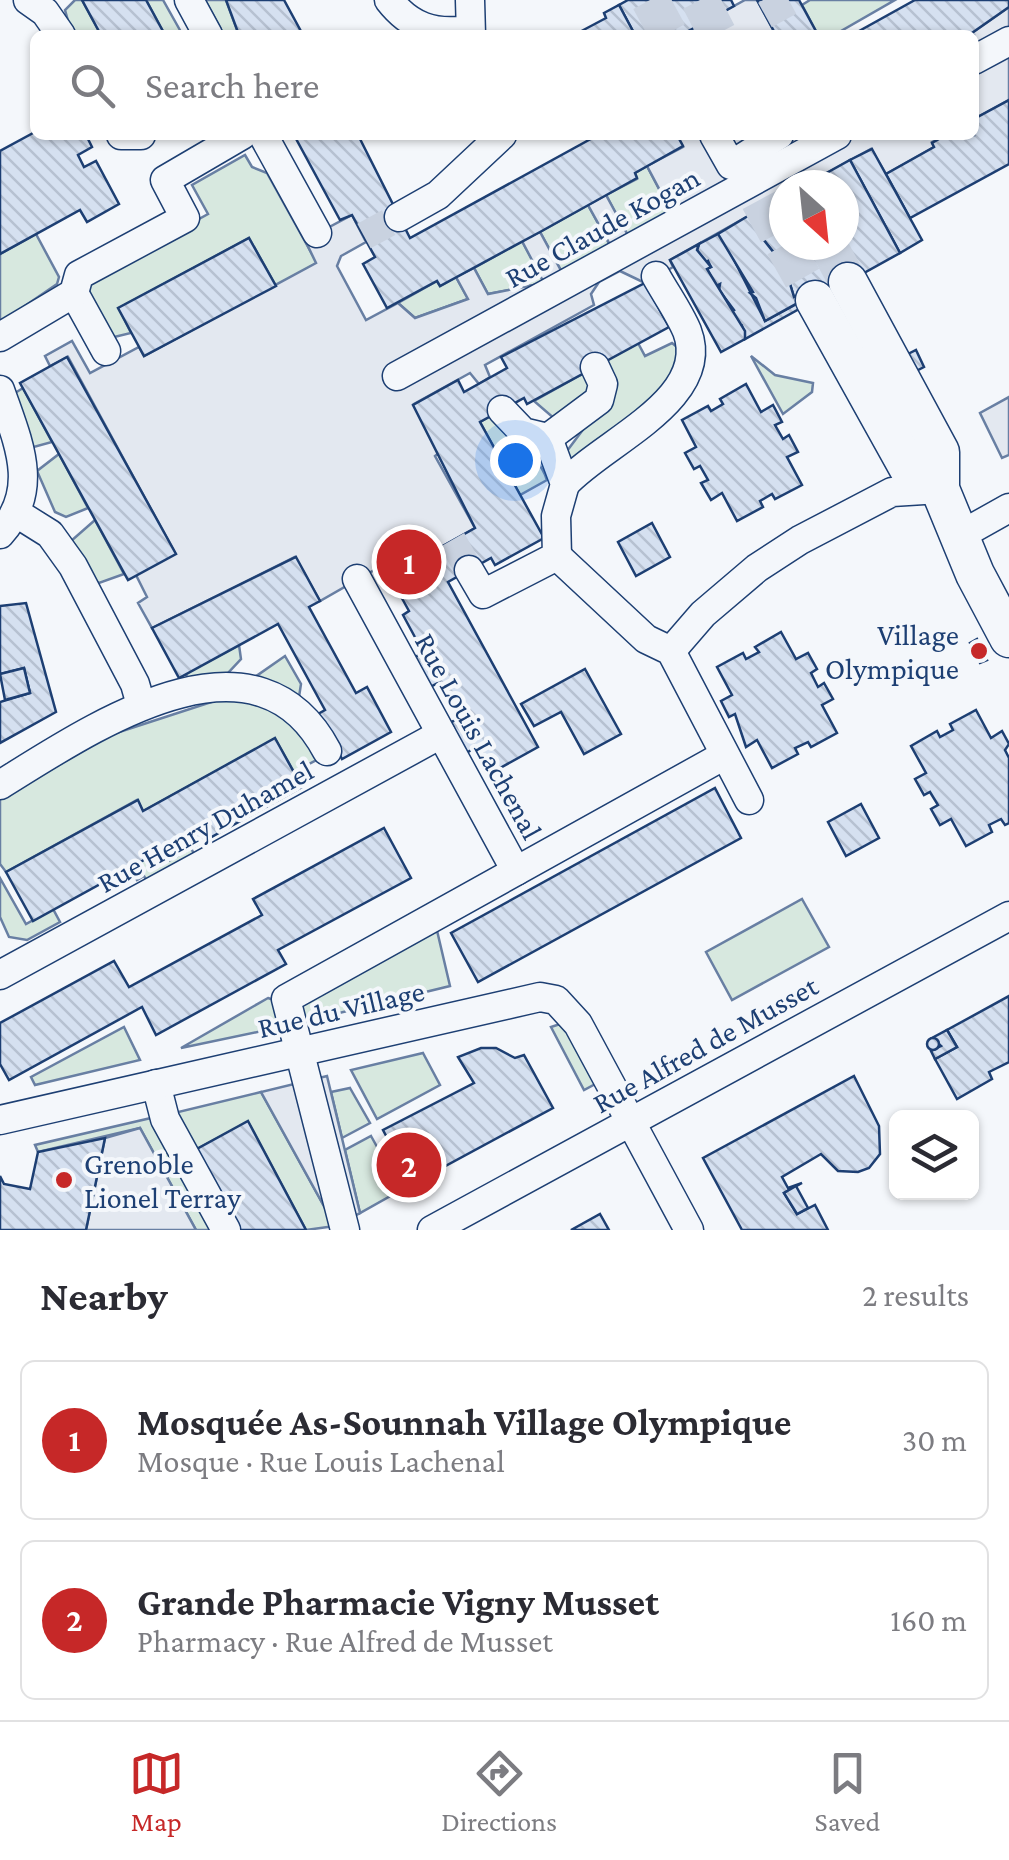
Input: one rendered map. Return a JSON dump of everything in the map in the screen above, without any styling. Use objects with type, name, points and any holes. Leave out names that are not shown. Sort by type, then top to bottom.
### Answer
[{"type":"street","points":[[28,0],[45,12],[58,30]]},
{"type":"street","points":[[189,0],[205,30]]},
{"type":"street","points":[[389,0],[419,27],[429,30]]},
{"type":"street","points":[[469,30],[470,0]]},
{"type":"street","points":[[979,57],[1009,41]]},
{"type":"street","points":[[0,337],[74,293],[79,275],[185,218],[165,180],[233,140]]},
{"type":"street","points":[[266,140],[317,234]]},
{"type":"street","points":[[399,218],[438,195],[497,140]]},
{"type":"street","points":[[717,140],[730,165],[772,140]]},
{"type":"street","name":"Rue Claude Kogan","points":[[397,376],[829,140]]},
{"type":"street","points":[[656,276],[686,331],[692,352],[689,372],[672,399],[581,466],[565,484],[556,516],[557,556],[646,638],[671,651],[749,800]]},
{"type":"street","points":[[848,282],[940,452],[940,489],[958,536],[1009,638]]},
{"type":"street","points":[[74,293],[106,351]]},
{"type":"street","points":[[814,300],[910,470],[940,489]]},
{"type":"street","points":[[548,438],[599,400],[602,384],[595,367]]},
{"type":"street","points":[[0,390],[26,488],[9,524],[50,534],[73,566],[134,684],[140,705]]},
{"type":"street","points":[[502,410],[523,432],[548,438]]},
{"type":"street","points":[[548,438],[565,484]]},
{"type":"street","points":[[671,651],[703,614],[757,568],[800,540],[892,492],[940,489]]},
{"type":"street","points":[[958,536],[1009,508]]},
{"type":"street","points":[[468,570],[483,594],[557,556]]},
{"type":"street","name":"Rue Louis Lachenal","points":[[357,579],[516,871]]},
{"type":"street","points":[[0,786],[88,731],[140,705],[242,684],[301,714],[327,751]]},
{"type":"street","name":"Rue Henry Duhamel","points":[[0,975],[440,734]]},
{"type":"street","points":[[345,1230],[286,1000],[723,756]]},
{"type":"street","name":"Rue Alfred de Musset","points":[[432,1230],[1009,916]]},
{"type":"street","name":"Rue du Village","points":[[0,1120],[540,997],[556,1000],[578,1024],[631,1122]]},
{"type":"street","points":[[156,1084],[164,1118],[226,1230]]},
{"type":"street","points":[[631,1122],[689,1230]]},
{"type":"shaded area","points":[[75,0],[82,0],[98,30],[71,30],[65,10]]},
{"type":"shaded area","points":[[146,0],[163,0],[180,30],[162,30]]},
{"type":"shaded area","points":[[205,0],[226,0],[237,30],[221,30]]},
{"type":"shaded area","points":[[745,0],[757,0],[773,30],[690,30]]},
{"type":"shaded area","points":[[810,0],[895,0],[843,30],[815,30],[802,5]]},
{"type":"shaded area","points":[[1009,7],[1009,100],[979,116],[979,30]]},
{"type":"shaded area","points":[[680,140],[936,140],[932,142],[934,147],[886,174],[871,149],[832,170],[769,170],[769,204],[670,260],[673,267],[645,283],[620,271],[599,282],[591,294],[594,305],[485,365],[490,377],[479,384],[470,373],[414,404],[440,452],[435,456],[475,528],[432,552],[425,541],[320,601],[295,557],[152,628],[138,603],[147,597],[136,575],[175,553],[68,357],[50,366],[45,356],[72,341],[90,373],[139,347],[144,356],[316,263],[305,240],[352,215],[366,242],[341,256],[337,266],[366,320],[398,303],[415,318],[468,299],[456,277],[474,268],[488,294],[544,283],[522,241],[540,232],[564,276],[613,250],[588,205],[606,195],[630,239],[672,213],[647,166],[683,147]]},
{"type":"shaded area","points":[[245,155],[252,167],[267,173],[317,263],[276,286],[249,238],[119,308],[131,333],[110,338],[84,282],[208,214],[192,185]]},
{"type":"shaded area","points":[[647,166],[672,214],[630,240],[606,195],[637,179],[635,173]]},
{"type":"shaded area","points":[[588,205],[613,251],[564,276],[540,232]]},
{"type":"shaded area","points":[[36,234],[59,277],[57,284],[0,323],[0,254]]},
{"type":"shaded area","points":[[522,241],[545,283],[488,294],[474,268]]},
{"type":"shaded area","points":[[456,277],[468,299],[415,318],[398,303],[437,281],[440,286]]},
{"type":"shaded area","points":[[638,343],[645,356],[672,343],[677,347],[677,366],[669,384],[641,415],[572,462],[567,451],[585,427],[604,362]]},
{"type":"shaded area","points":[[751,356],[775,375],[813,383],[812,392],[783,414]]},
{"type":"shaded area","points":[[586,372],[591,388],[586,402],[556,420],[534,401]]},
{"type":"shaded area","points":[[23,388],[52,442],[30,448],[15,393]]},
{"type":"shaded area","points":[[1009,397],[1009,455],[1002,458],[980,413]]},
{"type":"shaded area","points":[[494,414],[537,462],[547,480],[520,495],[480,422]]},
{"type":"shaded area","points":[[59,454],[88,508],[66,517],[55,512],[37,471]]},
{"type":"shaded area","points":[[95,520],[124,574],[99,583],[93,581],[71,541]]},
{"type":"shaded area","points":[[239,645],[241,659],[226,675],[191,681],[185,674]]},
{"type":"shaded area","points":[[285,656],[301,684],[299,697],[252,679]]},
{"type":"shaded area","points":[[239,693],[290,712],[324,756],[294,772],[275,739],[143,811],[137,800],[6,872],[0,864],[0,799],[110,735]]},
{"type":"shaded area","points":[[191,848],[197,860],[150,887],[144,876],[137,880],[130,867],[164,849]]},
{"type":"shaded area","points":[[0,878],[26,924],[53,909],[60,922],[27,940],[9,937],[0,917]]},
{"type":"shaded area","points":[[802,899],[829,947],[732,1000],[706,952]]},
{"type":"shaded area","points":[[435,922],[450,986],[298,1023],[293,1001]]},
{"type":"shaded area","points":[[268,998],[280,1002],[286,1026],[181,1048]]},
{"type":"shaded area","points":[[566,1022],[599,1082],[584,1090],[551,1027]]},
{"type":"shaded area","points":[[124,1027],[140,1060],[35,1085],[31,1077]]},
{"type":"shaded area","points":[[423,1053],[440,1085],[377,1119],[351,1070]]},
{"type":"shaded area","points":[[327,1076],[360,1213],[335,1226],[261,1092]]},
{"type":"shaded area","points":[[350,1088],[370,1123],[342,1138],[331,1092]]},
{"type":"shaded area","points":[[261,1092],[335,1226],[306,1230],[248,1122],[195,1150],[174,1113]]},
{"type":"shaded area","points":[[151,1118],[212,1230],[196,1230],[140,1128],[38,1152],[35,1145]]},
{"type":"shaded area","points":[[140,1128],[196,1230],[86,1230],[105,1138]]},
{"type":"shaded area","points":[[371,1136],[401,1190],[360,1213],[345,1150]]},
{"type":"building","points":[[82,0],[146,0],[162,30],[98,30]]},
{"type":"building","points":[[226,0],[284,0],[300,30],[237,30]]},
{"type":"building","points":[[628,0],[731,0],[734,6],[690,30],[632,30],[619,5]]},
{"type":"building","points":[[757,0],[799,0],[815,30],[773,30]]},
{"type":"building","points":[[915,0],[1009,0],[1009,7],[976,30],[861,30]]},
{"type":"building","points":[[619,5],[632,30],[583,30],[606,18],[604,13]]},
{"type":"building","points":[[1009,100],[1009,164],[910,218],[886,174],[934,147],[932,143],[937,140],[979,140],[979,116]]},
{"type":"building","points":[[30,135],[30,140],[88,140],[92,147],[78,155],[84,167],[96,161],[119,204],[87,222],[80,210],[0,254],[0,151]]},
{"type":"building","points":[[297,140],[361,140],[410,238],[589,140],[680,140],[683,146],[635,173],[637,178],[540,232],[440,286],[437,281],[387,308],[363,264],[375,257],[352,215],[340,220]]},
{"type":"building","points":[[872,149],[922,240],[900,253],[859,170],[850,160]]},
{"type":"building","points":[[850,160],[855,170],[832,170]]},
{"type":"building","points":[[859,177],[900,253],[745,339],[742,326],[739,328],[730,312],[734,310],[719,290],[720,284],[716,286],[707,269],[711,267],[708,261],[704,264],[697,250],[699,244],[718,234],[722,236],[765,321],[801,301],[798,295],[794,297],[787,274],[783,276],[774,260],[859,260]]},
{"type":"building","points":[[769,204],[769,247],[751,219],[753,213]]},
{"type":"building","points":[[753,213],[751,219],[766,237],[763,239],[769,247],[769,260],[774,260],[783,276],[787,274],[794,297],[798,295],[801,301],[765,321],[750,293],[753,292],[718,234]]},
{"type":"building","points":[[249,238],[276,286],[144,356],[118,308]]},
{"type":"building","points":[[699,244],[697,250],[711,267],[707,269],[745,331],[745,339],[721,352],[670,260]]},
{"type":"building","points":[[645,283],[669,327],[527,404],[524,398],[480,422],[544,538],[495,565],[491,558],[448,582],[538,747],[491,773],[477,747],[466,753],[449,723],[460,718],[454,707],[440,682],[430,687],[414,658],[423,652],[403,615],[409,611],[383,564],[425,540],[432,552],[475,528],[413,405],[458,380],[464,392],[507,368],[501,357]]},
{"type":"building","points":[[916,350],[924,367],[916,371],[908,354]]},
{"type":"building","points":[[67,357],[176,554],[128,580],[20,383]]},
{"type":"building","points":[[746,384],[761,412],[773,405],[782,422],[775,425],[783,439],[789,435],[798,452],[787,457],[802,485],[775,499],[772,494],[760,501],[763,507],[737,521],[722,493],[711,500],[701,483],[708,480],[700,466],[694,469],[685,453],[696,447],[682,420],[708,406],[711,411],[723,404],[720,399]]},
{"type":"building","points":[[652,523],[670,557],[636,576],[618,542]]},
{"type":"building","points":[[296,557],[320,601],[309,607],[356,693],[367,687],[391,732],[342,759],[318,714],[325,710],[278,624],[179,678],[152,628]]},
{"type":"building","points":[[26,603],[56,712],[0,743],[0,702],[30,693],[24,668],[0,674],[0,606]]},
{"type":"building","points":[[781,632],[796,659],[808,653],[817,669],[811,673],[818,687],[824,683],[833,699],[822,705],[837,733],[811,747],[808,742],[795,748],[798,754],[772,768],[757,740],[746,747],[735,714],[729,717],[721,701],[732,695],[717,667],[743,653],[746,659],[759,652],[755,647]]},
{"type":"building","name":"Village Olympique","points":[[977,639],[987,660],[980,663],[970,643]]},
{"type":"building","points":[[24,668],[30,693],[5,700],[0,674]]},
{"type":"building","points":[[585,669],[621,734],[584,754],[561,712],[534,726],[521,704]]},
{"type":"building","points":[[976,710],[991,738],[1002,731],[1009,744],[1005,750],[1009,758],[1009,823],[1005,825],[1001,819],[989,825],[992,832],[966,846],[951,819],[940,825],[931,809],[938,805],[930,792],[924,795],[915,779],[926,773],[911,746],[937,731],[940,737],[953,730],[950,724]]},
{"type":"building","points":[[275,738],[302,787],[170,860],[164,849],[33,921],[6,872],[138,800],[143,811]]},
{"type":"building","points":[[715,788],[741,838],[478,982],[451,933]]},
{"type":"building","points":[[861,804],[879,838],[846,856],[828,822]]},
{"type":"building","points":[[384,828],[411,878],[278,950],[286,964],[156,1035],[142,1007],[9,1080],[0,1064],[0,1023],[114,961],[129,987],[262,915],[253,899]]},
{"type":"building","points":[[1009,996],[1009,1062],[989,1072],[992,1079],[957,1099],[935,1059],[957,1047],[947,1030]]},
{"type":"building","points":[[947,1030],[957,1047],[935,1059],[931,1051],[941,1046],[932,1038]]},
{"type":"building","points":[[933,1038],[939,1044],[933,1050],[927,1044]]},
{"type":"building","points":[[481,1048],[496,1048],[515,1058],[524,1055],[553,1108],[412,1184],[383,1130],[474,1083],[458,1057]]},
{"type":"building","points":[[854,1076],[879,1126],[880,1154],[869,1168],[858,1172],[838,1171],[821,1154],[782,1177],[788,1188],[802,1183],[784,1193],[797,1214],[815,1205],[828,1230],[742,1230],[703,1158]]},
{"type":"building","points":[[248,1121],[306,1230],[238,1230],[195,1150]]},
{"type":"building","name":"Grenoble Lionel Terray","points":[[105,1138],[86,1230],[0,1230],[0,1176],[4,1184],[30,1189],[38,1152]]},
{"type":"building","points":[[796,1186],[808,1208],[797,1214],[784,1193]]},
{"type":"building","points":[[600,1214],[609,1230],[571,1230]]},
{"type":"tunnel","points":[[650,0],[666,30]]},
{"type":"tunnel","points":[[700,0],[715,30]]},
{"type":"tunnel","points":[[765,15],[792,0]]},
{"type":"tunnel","points":[[773,140],[789,170]]},
{"type":"tunnel","points":[[732,150],[769,218]]},
{"type":"tunnel","points":[[364,236],[399,217]]},
{"type":"tunnel","points":[[792,260],[815,300]]},
{"type":"tunnel","points":[[836,260],[848,282]]},
{"type":"tunnel","points":[[452,540],[469,570]]},
{"type":"place","name":"Mosquée As-Sounnah Village Olympique","points":[[409,562]]},
{"type":"place","name":"Village Olympique","points":[[979,651]]},
{"type":"place","name":"Grande Pharmacie Vigny Musset","points":[[409,1165]]},
{"type":"place","name":"Grenoble Lionel Terray","points":[[64,1180]]}]
